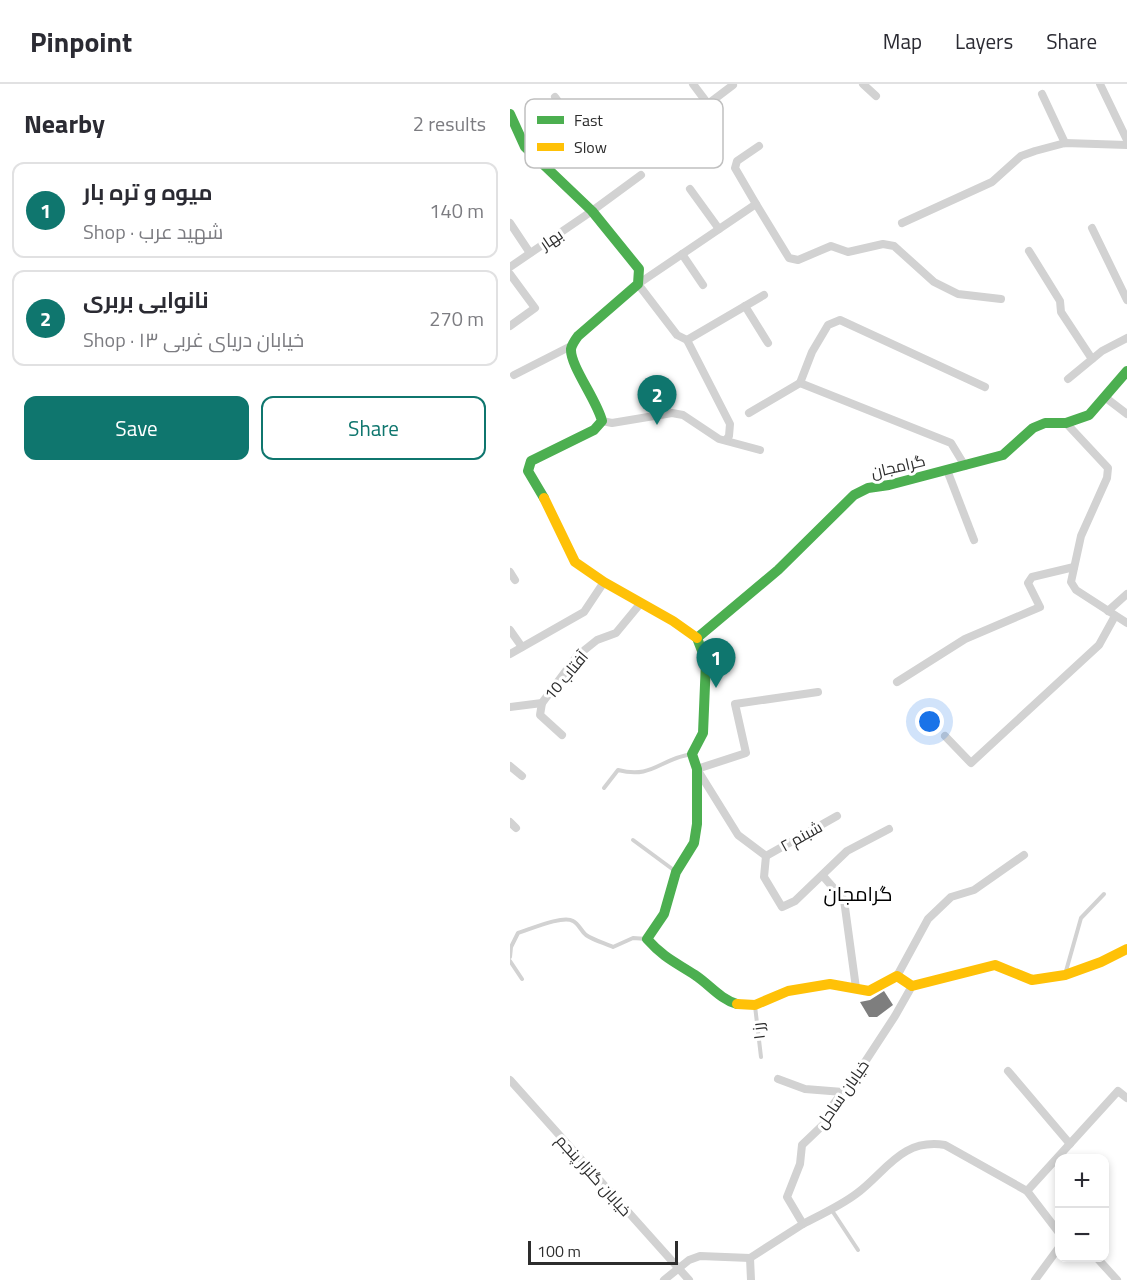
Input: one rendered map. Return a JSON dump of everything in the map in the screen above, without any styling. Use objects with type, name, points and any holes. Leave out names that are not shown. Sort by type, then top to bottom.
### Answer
[{"type":"street","points":[[693,84],[704,99]]},
{"type":"street","points":[[863,84],[876,96]]},
{"type":"street","points":[[1100,84],[1127,140]]},
{"type":"street","points":[[715,99],[733,85]]},
{"type":"street","points":[[1042,94],[1065,143]]},
{"type":"street","points":[[510,114],[513,133],[525,147]]},
{"type":"street","points":[[902,223],[992,182],[1021,156],[1065,143],[1127,145]]},
{"type":"street","points":[[759,146],[737,161],[735,168],[789,258],[798,260],[831,246],[848,252],[883,244],[894,246],[934,282],[958,294],[1001,299]]},
{"type":"street","points":[[546,168],[592,211],[639,269],[638,284],[677,335],[687,340],[730,424],[729,436],[726,440]]},
{"type":"street","name":"بهار","points":[[510,267],[641,175]]},
{"type":"street","points":[[690,189],[719,229]]},
{"type":"street","points":[[514,375],[571,346],[578,336],[638,284],[756,204]]},
{"type":"street","points":[[510,223],[530,253]]},
{"type":"street","points":[[1092,228],[1127,300]]},
{"type":"street","points":[[1029,250],[1060,302],[1061,312],[1092,359]]},
{"type":"street","points":[[682,254],[703,285]]},
{"type":"street","points":[[510,274],[535,308],[510,326]]},
{"type":"street","points":[[687,340],[764,295]]},
{"type":"street","points":[[745,306],[768,343]]},
{"type":"street","points":[[749,413],[800,383],[812,352],[828,325],[840,320],[985,387]]},
{"type":"street","points":[[1068,379],[1102,351],[1127,338]]},
{"type":"street","points":[[571,346],[572,358],[599,408],[602,421]]},
{"type":"street","name":"گرامجان","points":[[696,638],[778,570],[854,495],[868,488],[889,485],[1003,455],[1033,428],[1045,423],[1066,423],[1089,415],[1127,371]]},
{"type":"street","points":[[800,383],[951,443],[965,466]]},
{"type":"street","points":[[1106,398],[1127,414]]},
{"type":"street","points":[[602,421],[612,423],[672,413],[683,415],[720,439],[760,450]]},
{"type":"street","points":[[602,421],[594,430],[531,461],[528,471],[553,514],[575,562],[640,604],[673,621],[696,638],[706,661],[703,733],[692,754],[697,769],[738,835],[766,856],[764,877],[782,907],[795,901],[847,851],[890,829]]},
{"type":"street","points":[[1066,423],[1108,468],[1107,478],[1081,536],[1071,582],[1076,590],[1127,623]]},
{"type":"street","points":[[947,470],[974,540]]},
{"type":"street","points":[[897,682],[965,639],[1040,607],[1028,583],[1032,578],[1074,567]]},
{"type":"street","points":[[510,654],[584,612],[604,582]]},
{"type":"street","points":[[945,736],[971,763],[1099,645],[1112,613],[1127,594]]},
{"type":"street","name":"آفتاب 10","points":[[510,707],[542,703],[577,656],[597,640],[616,633],[640,604]]},
{"type":"street","points":[[510,630],[522,647]]},
{"type":"street","points":[[697,769],[746,753],[735,704],[818,692]]},
{"type":"street","points":[[542,703],[540,715],[562,735]]},
{"type":"street","points":[[510,766],[522,776]]},
{"type":"street","points":[[697,769],[697,824],[694,843],[676,872],[664,914],[647,939],[660,954],[698,976],[726,1001],[741,1005],[755,1005],[788,991],[830,984],[869,991],[897,976],[928,919],[951,897],[974,890],[1024,855]]},
{"type":"street","name":"شبنم ۲","points":[[766,856],[837,816]]},
{"type":"street","points":[[823,876],[844,900],[856,987]]},
{"type":"street","points":[[897,976],[912,986],[995,965],[1032,980],[1065,975],[1101,962],[1127,949]]},
{"type":"street","name":"خیابان ساحل","points":[[803,1224],[787,1197],[800,1164],[802,1145],[824,1124],[832,1106],[896,1016],[912,986]]},
{"type":"street","points":[[1008,1071],[1070,1144]]},
{"type":"street","points":[[778,1079],[805,1089],[843,1092]]},
{"type":"street","name":"خیابان گلزار پنجم","points":[[510,1080],[688,1280]]},
{"type":"street","points":[[1027,1191],[1118,1091],[1127,1098]]},
{"type":"street","points":[[664,1280],[689,1260],[700,1256],[750,1257],[855,1195],[899,1154],[932,1143],[945,1145],[1027,1191],[1055,1229]]},
{"type":"street","points":[[1035,1280],[1055,1252]]},
{"type":"street","points":[[750,1257],[751,1280]]},
{"type":"street","points":[[1102,1262],[1116,1279]]},
{"type":"lane","points":[[604,788],[618,770],[634,774],[648,771],[676,756],[692,754]]},
{"type":"lane","points":[[633,840],[676,872]]},
{"type":"lane","points":[[1065,975],[1081,918],[1104,894]]},
{"type":"lane","points":[[510,957],[511,947],[518,933],[566,918],[575,921],[586,935],[613,947],[633,938],[647,939]]},
{"type":"lane","points":[[510,961],[522,979]]},
{"type":"lane","name":"رز ۱","points":[[755,1005],[762,1057]]},
{"type":"lane","points":[[831,1209],[858,1250]]},
{"type":"building","points":[[884,991],[893,1005],[877,1017],[869,1017],[860,1002],[870,1000]]},
{"type":"traffic: fast","points":[[510,114],[525,147]]},
{"type":"traffic: fast","points":[[544,498],[528,471],[531,461],[594,430],[602,421],[575,364],[572,345],[578,336],[638,284],[639,269],[592,211],[547,168]]},
{"type":"traffic: fast","points":[[697,638],[778,570],[854,495],[868,488],[889,485],[1003,455],[1033,428],[1045,423],[1066,423],[1089,415],[1127,371]]},
{"type":"traffic: fast","points":[[697,638],[706,661],[703,733],[692,754],[697,769],[697,824],[694,843],[676,872],[664,914],[647,939],[664,955],[695,975],[725,999],[737,1004]]},
{"type":"traffic: slow","points":[[544,498],[575,562],[697,638]]},
{"type":"traffic: slow","points":[[737,1004],[755,1005],[788,991],[830,984],[869,991],[897,976],[912,986],[995,965],[1032,980],[1065,975],[1101,962],[1127,949]]},
{"type":"place","name":"نانوایی بربری","points":[[657,425]]},
{"type":"place","name":"میوه و تره بار","points":[[716,688]]},
{"type":"district","name":"گرامجان","points":[[858,893]]}]
